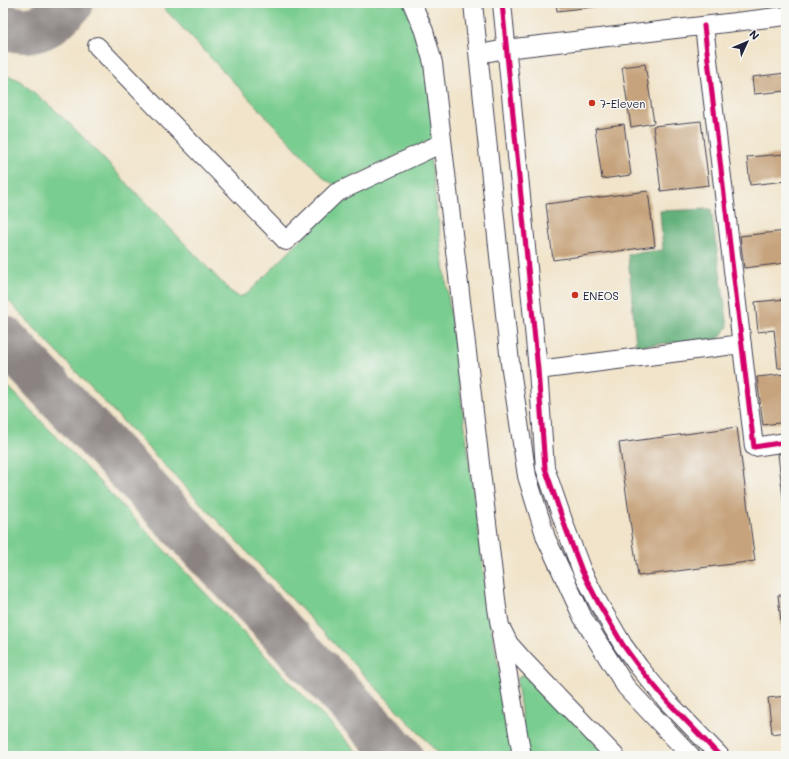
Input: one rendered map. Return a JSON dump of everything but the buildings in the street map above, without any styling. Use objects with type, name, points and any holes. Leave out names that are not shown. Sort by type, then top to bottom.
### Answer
[{"type":"street","points":[[412,3],[424,31],[433,63],[497,608],[522,756]]},
{"type":"street","points":[[473,3],[510,363],[527,476],[546,538],[583,618],[626,687],[691,756]]},
{"type":"street","points":[[502,3],[538,370],[545,468],[582,571],[623,645],[667,701],[720,756]]},
{"type":"street","points":[[479,54],[506,49],[786,16]]},
{"type":"street","points":[[704,26],[754,447],[786,442]]},
{"type":"street","points":[[97,46],[286,241],[336,193],[442,143]]},
{"type":"street","points":[[538,370],[742,344]]},
{"type":"street","points":[[500,626],[510,644],[525,662],[615,756]]},
{"type":"green space","points":[[159,3],[408,3],[428,56],[436,137],[336,185],[326,180]]},
{"type":"green space","points":[[3,73],[19,80],[56,111],[78,132],[230,291],[239,297],[247,294],[338,203],[353,191],[430,156],[490,621],[515,756],[441,756],[3,295]]},
{"type":"green space","points":[[711,209],[728,327],[718,339],[636,346],[628,254],[663,250],[660,211]]},
{"type":"green space","points":[[3,381],[361,756],[3,756]]},
{"type":"green space","points":[[524,674],[610,756],[527,756],[517,681],[519,677]]},
{"type":"taxiway","points":[[3,27],[25,30],[39,28],[51,22],[71,3]]},
{"type":"taxiway","points":[[3,338],[400,756]]},
{"type":"cycle path","points":[[502,3],[538,370],[545,468],[582,571],[623,645],[667,701],[720,756]]},
{"type":"cycle path","points":[[704,26],[754,447],[786,442]]},
{"type":"place","name":"7-Eleven","points":[[592,103]]},
{"type":"place","name":"ENEOS","points":[[575,295]]}]
